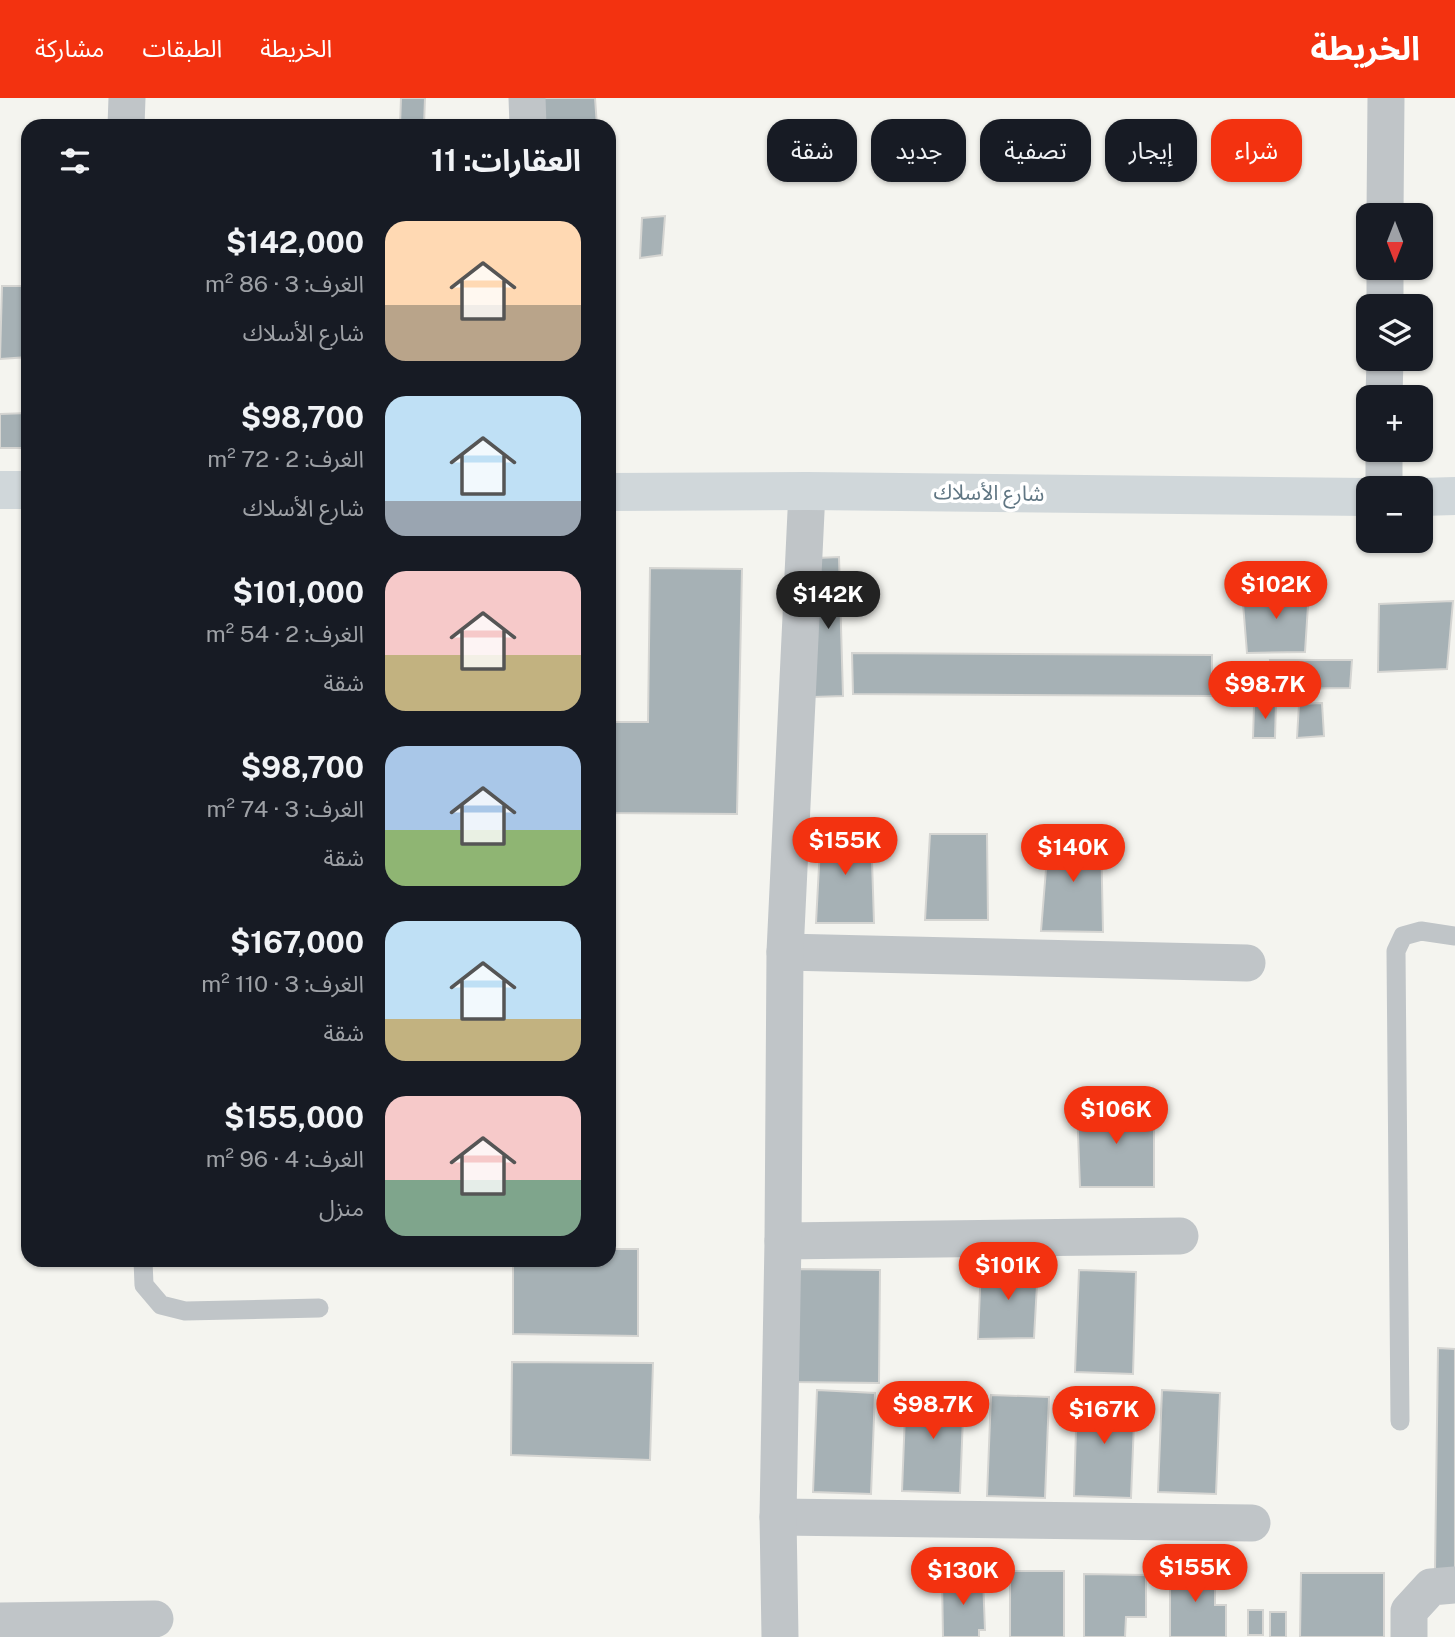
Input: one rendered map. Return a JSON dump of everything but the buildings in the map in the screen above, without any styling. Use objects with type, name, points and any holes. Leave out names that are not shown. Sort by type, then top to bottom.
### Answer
[{"type":"street","points":[[126,119],[127,98]]},
{"type":"street","points":[[527,98],[528,119]]},
{"type":"street","points":[[1385,203],[1386,98]]},
{"type":"street","points":[[0,490],[21,490]]},
{"type":"street","points":[[780,1637],[778,1517],[785,952],[807,491]]},
{"type":"street","name":"شارع الأسلاك","points":[[616,492],[807,491],[1356,497]]},
{"type":"street","points":[[1433,497],[1455,496]]},
{"type":"street","points":[[785,952],[1247,963]]},
{"type":"street","points":[[783,1241],[1180,1236]]},
{"type":"street","points":[[778,1517],[1252,1523]]},
{"type":"street","points":[[1409,1637],[1409,1611],[1431,1587],[1455,1585]]},
{"type":"street","points":[[0,1621],[155,1619]]},
{"type":"lane","points":[[1400,1421],[1396,951],[1403,936],[1421,931],[1455,936]]},
{"type":"lane","points":[[144,1267],[144,1285],[161,1305],[185,1311],[319,1308]]}]
